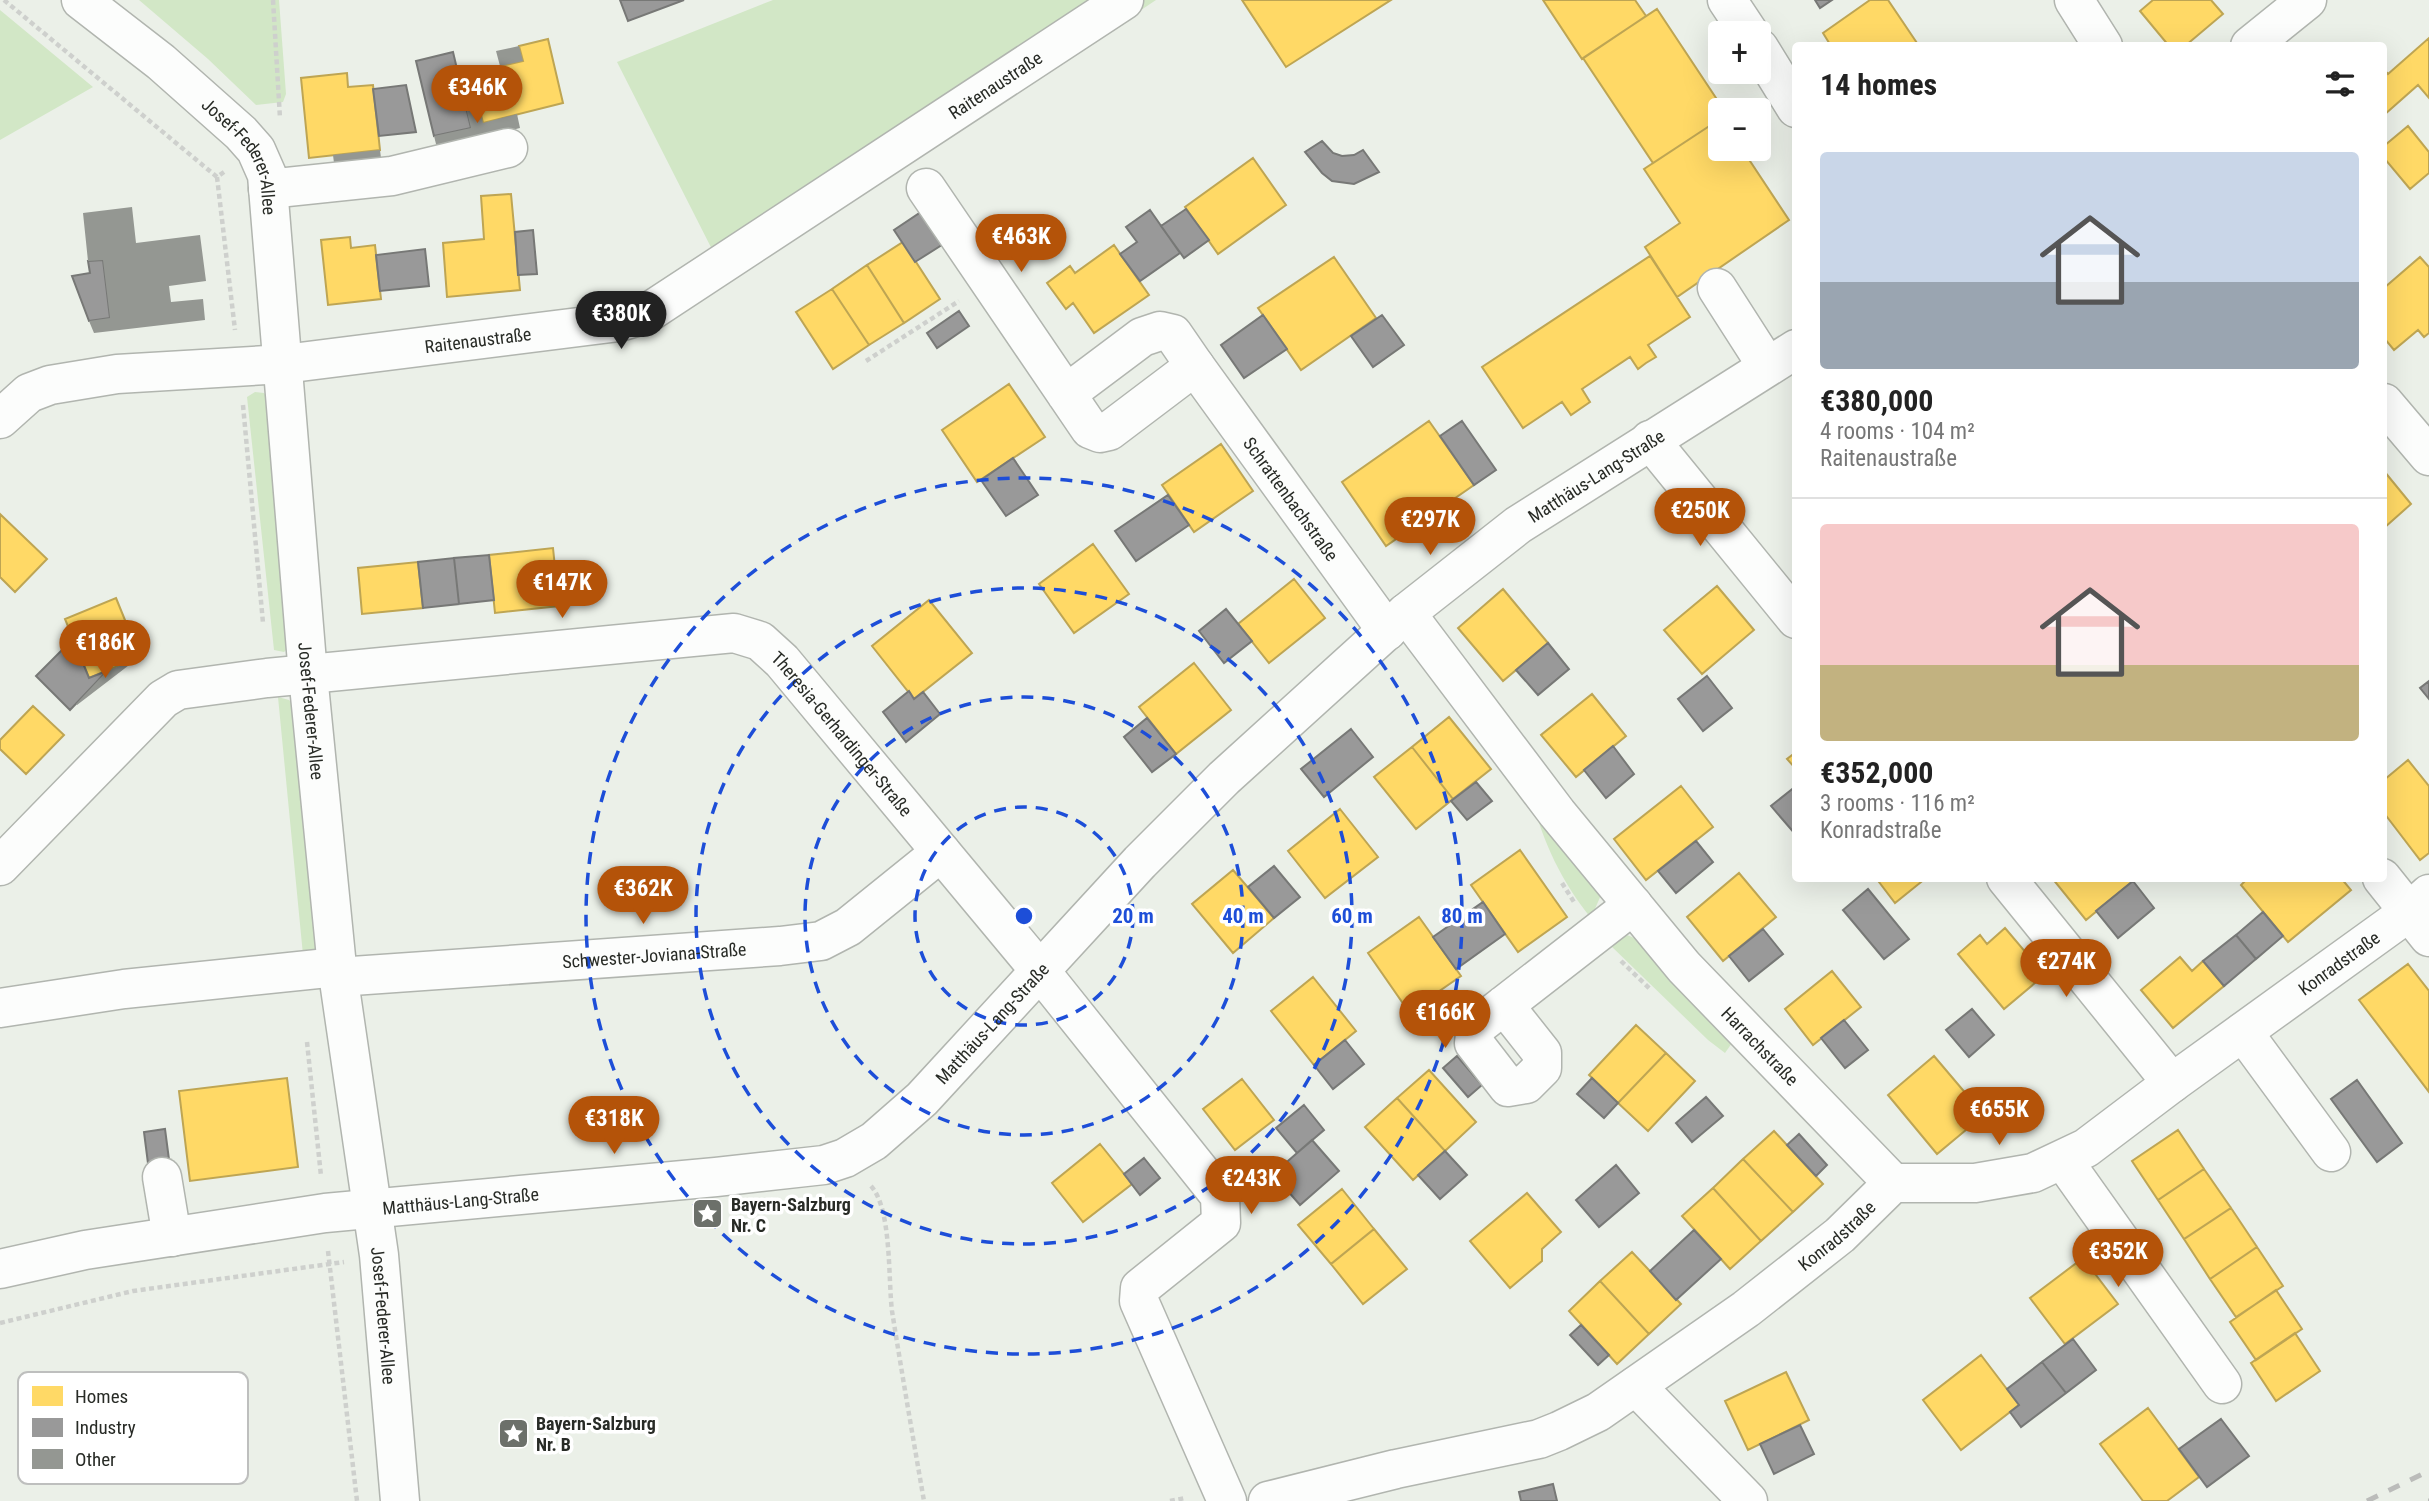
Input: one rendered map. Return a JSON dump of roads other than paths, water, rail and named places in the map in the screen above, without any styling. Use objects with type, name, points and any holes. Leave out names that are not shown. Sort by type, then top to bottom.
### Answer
[{"type":"street","name":"Josef-Federer-Allee","points":[[81,0],[160,62],[241,133],[257,150],[267,175],[308,675],[337,972],[379,1255],[400,1501]]},
{"type":"street","name":"Raitenaustraße","points":[[0,419],[29,393],[50,385],[117,374],[284,364],[619,321],[646,314],[1124,0]]},
{"type":"street","points":[[1727,0],[1741,21]]},
{"type":"street","points":[[2074,0],[2100,42]]},
{"type":"street","points":[[2255,42],[2307,0]]},
{"type":"street","points":[[1771,67],[1792,102]]},
{"type":"street","points":[[268,189],[392,176],[508,149]]},
{"type":"street","points":[[926,188],[1090,429],[1100,433],[1109,431],[1195,366]]},
{"type":"street","points":[[1717,288],[1781,358]]},
{"type":"street","name":"Schrattenbachstraße","points":[[1066,394],[1142,337],[1160,331],[1173,334],[1195,366],[1397,622]]},
{"type":"street","name":"Matthäus-Lang-Straße","points":[[1,1266],[85,1250],[325,1213],[730,1175],[824,1165],[845,1158],[874,1140],[922,1099],[1140,862],[1224,778],[1397,622],[1518,525],[1781,358]]},
{"type":"street","points":[[2387,407],[2429,456]]},
{"type":"street","points":[[1650,440],[1792,614]]},
{"type":"street","name":"Harrachstraße","points":[[1397,622],[1684,967],[1893,1183]]},
{"type":"street","name":"Theresia-Gerhardinger-Straße","points":[[0,866],[163,698],[178,690],[267,678],[734,633],[760,641],[782,661],[1041,972],[1220,1196],[1221,1223],[1140,1288],[1139,1301],[1227,1501]]},
{"type":"street","name":"Schwester-Joviana-Straße","points":[[0,1008],[124,989],[337,972],[780,946],[821,941],[848,927],[941,852]]},
{"type":"street","points":[[2009,882],[2172,1083]]},
{"type":"street","points":[[2386,882],[2422,914]]},
{"type":"street","points":[[1504,1005],[1633,905]]},
{"type":"street","name":"Konradstraße","points":[[1268,1501],[1395,1469],[1539,1439],[1598,1412],[1757,1301],[1840,1235],[1893,1183],[1975,1182],[2033,1173],[2063,1160],[2086,1148],[2243,1032],[2422,914]]},
{"type":"street","points":[[2243,1032],[2331,1152]]},
{"type":"street","points":[[2063,1160],[2222,1384]]},
{"type":"street","points":[[162,1177],[172,1237]]},
{"type":"street","points":[[1636,1386],[1748,1501]]},
{"type":"railway","points":[[2367,1501],[2429,1471]]},
{"type":"place","name":"Bayern-Salzburg Nr. C","points":[[708,1214]]},
{"type":"place","name":"Bayern-Salzburg Nr. B","points":[[513,1433]]}]
